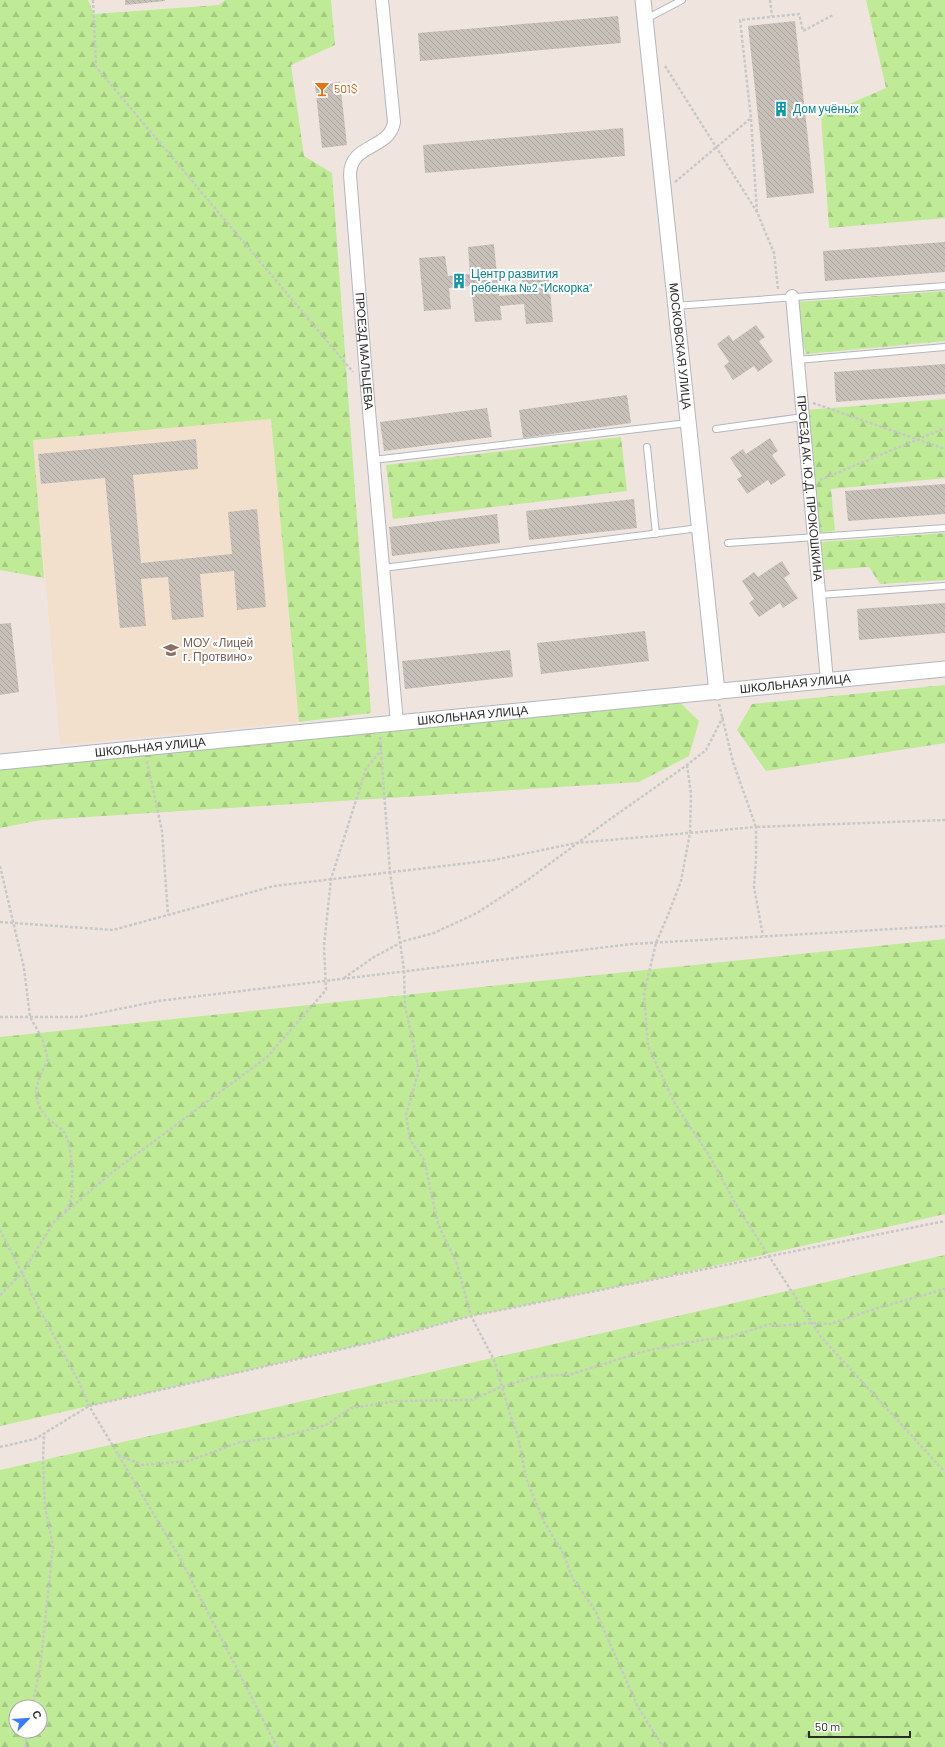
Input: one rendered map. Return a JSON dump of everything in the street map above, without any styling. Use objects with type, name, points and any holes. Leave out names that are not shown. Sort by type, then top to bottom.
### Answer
[{"type":"street","name":"ПРОЕЗД МАЛЬЦЕВА","points":[[382,0],[394,122],[393,129],[387,137],[356,156],[350,167],[373,460],[397,723]]},
{"type":"street","name":"МОСКОВСКАЯ УЛИЦА","points":[[643,0],[716,692]]},
{"type":"street","name":"ПРОЕЗД АК. Ю.Д. ПРОКОШКИНА","points":[[792,296],[827,681]]},
{"type":"street","name":"ШКОЛЬНАЯ УЛИЦА","points":[[0,762],[945,669]]},
{"type":"lane","points":[[645,20],[682,0]]},
{"type":"lane","points":[[675,306],[792,296],[945,286]]},
{"type":"lane","points":[[798,360],[945,347]]},
{"type":"lane","points":[[716,429],[803,417]]},
{"type":"lane","points":[[373,460],[688,423]]},
{"type":"lane","points":[[647,446],[656,534]]},
{"type":"lane","points":[[383,568],[699,528]]},
{"type":"lane","points":[[728,543],[945,528]]},
{"type":"lane","points":[[819,595],[945,586]]},
{"type":"path","points":[[93,0],[96,67],[367,388]]},
{"type":"path","points":[[770,0],[772,16]]},
{"type":"path","points":[[757,212],[751,118],[740,20],[799,14],[803,31],[833,15]]},
{"type":"path","points":[[663,63],[717,146],[757,212],[774,252],[779,297]]},
{"type":"path","points":[[663,192],[751,118]]},
{"type":"path","points":[[802,399],[945,449]]},
{"type":"path","points":[[809,484],[945,428]]},
{"type":"path","points":[[716,692],[733,762],[756,827],[754,887],[763,936]]},
{"type":"path","points":[[344,978],[374,957],[400,942],[434,933],[477,914],[529,879],[576,843],[706,750],[722,717]]},
{"type":"path","points":[[380,725],[390,872],[404,970],[405,1006],[419,1070],[406,1115],[410,1140],[424,1160],[438,1224],[457,1264],[471,1316],[494,1360],[518,1436],[526,1478],[544,1522],[563,1553],[572,1577],[596,1612],[638,1707],[663,1747]]},
{"type":"path","points":[[144,748],[162,831],[168,915]]},
{"type":"path","points":[[0,1295],[22,1273],[54,1222],[110,1174],[267,1057],[326,990],[327,981],[324,946],[331,879],[366,769],[381,749]]},
{"type":"path","points":[[687,765],[691,794],[690,833],[681,880],[656,943],[644,994],[648,1046],[674,1102],[708,1154],[738,1208],[768,1256],[821,1337],[945,1472]]},
{"type":"path","points":[[0,922],[113,930],[274,886],[494,860],[576,843],[756,827],[945,820]]},
{"type":"path","points":[[0,866],[24,968],[30,1017],[42,1038],[48,1059],[37,1081],[36,1101],[48,1118],[64,1132],[71,1154],[73,1174],[71,1199],[65,1213]]},
{"type":"path","points":[[0,1017],[80,1017],[158,1001],[327,981],[404,970],[656,943],[945,926]]},
{"type":"path","points":[[0,1447],[35,1439],[89,1406],[369,1343],[471,1316],[945,1221]]},
{"type":"path","points":[[0,1230],[36,1303],[80,1384],[89,1406],[180,1558],[277,1747]]},
{"type":"path","points":[[118,1456],[143,1465],[188,1461],[240,1442],[282,1437],[326,1425],[351,1408],[397,1401],[471,1400],[533,1377],[572,1374],[645,1351],[702,1340],[730,1337],[770,1324],[777,1326],[812,1323],[830,1324],[881,1307],[945,1289]]},
{"type":"path","points":[[34,1699],[40,1669],[53,1546],[45,1507],[43,1460],[44,1433]]},
{"type":"shaded area","name":"МОУ «Лицей г. Протвино»","points":[[271,418],[299,722],[60,745],[33,440]]},
{"type":"green space","points":[[0,0],[88,0],[94,14],[219,5],[225,0],[331,0],[335,45],[291,65],[304,156],[332,173],[371,713],[299,722],[271,419],[33,440],[44,578],[0,570]]},
{"type":"green space","points":[[866,0],[945,0],[945,218],[829,228],[821,116],[886,88]]},
{"type":"green space","points":[[945,291],[945,341],[806,354],[800,333],[797,302]]},
{"type":"green space","points":[[945,399],[945,478],[831,489],[835,531],[816,533],[805,410]]},
{"type":"green space","points":[[621,437],[627,491],[393,519],[386,465]]},
{"type":"green space","points":[[945,533],[945,580],[880,584],[869,567],[824,570],[821,542]]},
{"type":"green space","points":[[945,685],[945,743],[766,771],[737,730],[752,704]]},
{"type":"green space","points":[[673,696],[699,721],[689,756],[639,782],[41,820],[0,828],[0,767]]},
{"type":"green space","points":[[945,939],[945,1214],[651,1280],[471,1316],[369,1343],[0,1426],[0,1037]]},
{"type":"green space","points":[[945,1255],[945,1747],[0,1747],[0,1470]]},
{"type":"building","points":[[125,0],[165,0],[165,1],[125,5]]},
{"type":"building","points":[[618,16],[621,43],[420,61],[418,33]]},
{"type":"building","name":"Дом учёных","points":[[795,21],[814,193],[767,198],[748,26]]},
{"type":"building","points":[[340,82],[347,145],[322,148],[315,85]]},
{"type":"building","points":[[623,128],[625,156],[425,173],[423,145]]},
{"type":"building","points":[[945,242],[945,272],[825,281],[823,251]]},
{"type":"building","name":"Центр развития ребенка №2 \"Искорка\"","points":[[494,244],[499,296],[523,294],[521,271],[548,269],[553,322],[526,324],[524,304],[500,306],[502,320],[475,322],[471,286],[449,288],[451,309],[424,311],[419,258],[445,256],[448,276],[470,274],[468,247]]},
{"type":"building","points":[[756,325],[765,337],[759,341],[773,361],[758,372],[754,366],[733,380],[724,366],[729,362],[717,344],[729,335],[733,341]]},
{"type":"building","points":[[945,364],[945,394],[836,402],[834,372]]},
{"type":"building","points":[[627,395],[631,423],[523,438],[519,410]]},
{"type":"building","points":[[487,408],[492,437],[384,451],[380,422]]},
{"type":"building","points":[[770,438],[778,451],[772,455],[786,475],[771,485],[768,480],[747,494],[737,479],[742,476],[730,458],[743,449],[746,454]]},
{"type":"building","points":[[196,439],[198,469],[133,475],[141,563],[232,554],[228,512],[257,509],[266,607],[237,610],[234,571],[200,574],[204,617],[172,620],[168,577],[141,579],[146,626],[120,628],[105,478],[41,484],[38,454]]},
{"type":"building","points":[[945,484],[945,514],[848,521],[845,491]]},
{"type":"building","points":[[634,499],[637,528],[529,540],[526,511]]},
{"type":"building","points":[[497,514],[500,543],[392,556],[389,527]]},
{"type":"building","points":[[782,561],[790,574],[784,578],[798,598],[783,608],[780,603],[759,617],[749,603],[754,599],[742,581],[754,572],[758,577]]},
{"type":"building","points":[[945,603],[945,633],[859,640],[857,609]]},
{"type":"building","points":[[11,623],[19,692],[0,695],[0,624]]},
{"type":"building","points":[[645,631],[649,661],[541,674],[537,643]]},
{"type":"building","points":[[510,650],[513,677],[405,689],[402,661]]},
{"type":"place","name":"501$","points":[[322,89]]},
{"type":"place","name":"Дом учёных","points":[[781,109]]},
{"type":"place","name":"Центр развития ребенка №2 \"Искорка\"","points":[[459,281]]},
{"type":"place","name":"МОУ «Лицей г. Протвино»","points":[[171,650]]}]
